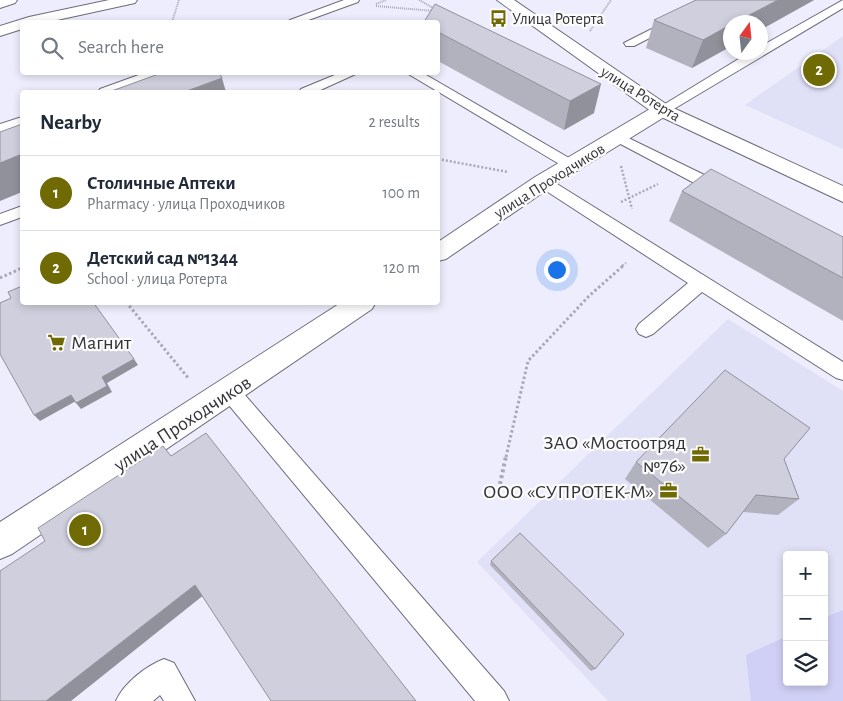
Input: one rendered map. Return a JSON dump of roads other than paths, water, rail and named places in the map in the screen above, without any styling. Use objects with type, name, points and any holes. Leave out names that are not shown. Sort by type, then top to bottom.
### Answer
[{"type":"street","points":[[0,3],[10,0]]},
{"type":"street","points":[[38,20],[130,0]]},
{"type":"street","name":"улица Ротерта","points":[[504,0],[662,110],[843,195]]},
{"type":"street","points":[[0,30],[20,25]]},
{"type":"street","name":"улица Проходчиков","points":[[440,251],[543,182],[662,110]]},
{"type":"street","name":"улица Проходчиков","points":[[0,542],[230,392],[359,305]]},
{"type":"lane","points":[[299,20],[354,0]]},
{"type":"lane","points":[[630,43],[718,0]]},
{"type":"lane","points":[[768,47],[843,2]]},
{"type":"lane","points":[[662,110],[746,60]]},
{"type":"lane","points":[[111,90],[153,75]]},
{"type":"lane","points":[[311,90],[347,75]]},
{"type":"lane","points":[[416,75],[571,165]]},
{"type":"lane","points":[[0,129],[20,123]]},
{"type":"lane","points":[[616,138],[738,199]]},
{"type":"lane","points":[[543,182],[843,372]]},
{"type":"lane","points":[[0,220],[20,212]]},
{"type":"lane","points":[[646,329],[701,282]]},
{"type":"lane","points":[[230,392],[494,701]]},
{"type":"lane","points":[[131,701],[164,673],[180,701]]},
{"type":"place","name":"Улица Ротерта","points":[[498,18]]},
{"type":"place","name":"Детский сад №1344","points":[[819,70]]},
{"type":"place","name":"Магнит","points":[[57,342]]},
{"type":"place","name":"ЗАО «Мостоотряд №76»","points":[[700,454]]},
{"type":"place","name":"ООО «СУПРОТЕК-М»","points":[[668,491]]},
{"type":"place","name":"Столичные Аптеки","points":[[85,530]]}]
